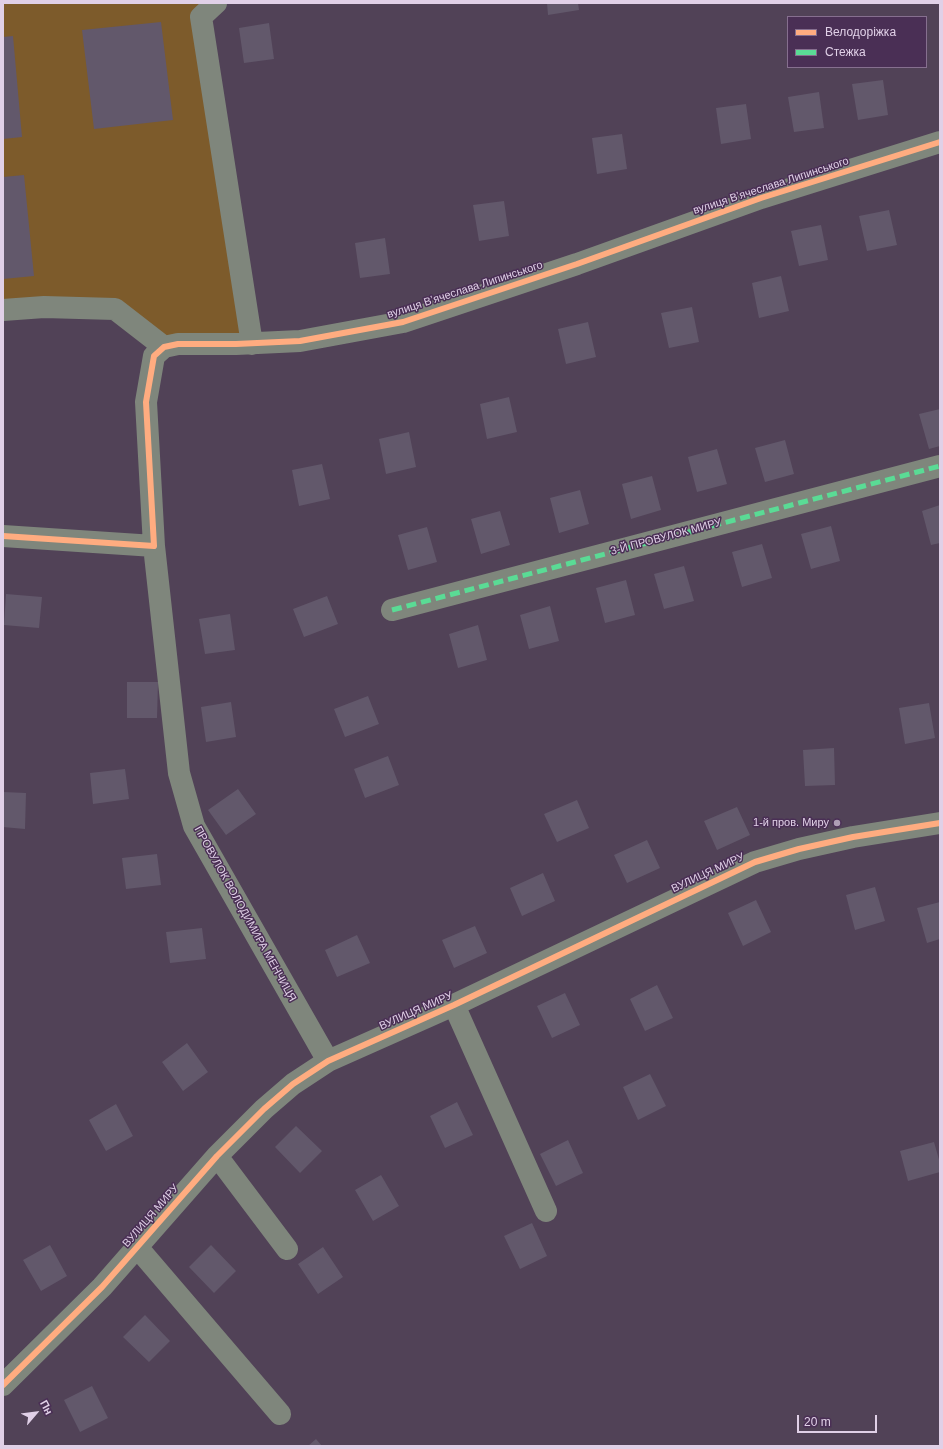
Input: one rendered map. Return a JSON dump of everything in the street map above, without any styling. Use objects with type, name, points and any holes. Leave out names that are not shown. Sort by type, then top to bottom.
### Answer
[{"type":"street","points":[[206,8],[252,344]]},
{"type":"street","name":"вулиця Вʼячеслава Липинського","points":[[164,347],[178,344],[252,344],[300,341],[403,322],[577,264],[761,198],[940,142]]},
{"type":"street","points":[[3,310],[44,307],[115,309],[164,347],[154,356],[146,402],[154,546],[3,536]]},
{"type":"street","name":"3-Й ПРОВУЛОК МИРУ","points":[[392,610],[940,466]]},
{"type":"street","name":"ПРОВУЛОК ВОЛОДИМИРА МЕНЧИЦЯ","points":[[154,546],[179,773],[194,826],[328,1061]]},
{"type":"street","name":"ВУЛИЦЯ МИРУ","points":[[3,1385],[102,1287],[217,1156],[282,1094],[328,1061],[454,1006],[755,862],[799,849],[853,837],[940,823]]},
{"type":"street","points":[[454,1006],[546,1211]]},
{"type":"street","points":[[217,1156],[287,1249]]},
{"type":"street","points":[[137,1247],[280,1414]]},
{"type":"shaded area","points":[[3,3],[200,3],[252,344],[164,347],[115,309],[3,310]]},
{"type":"building","points":[[547,3],[578,3],[579,10],[548,15]]},
{"type":"building","points":[[161,22],[173,120],[94,129],[82,30]]},
{"type":"building","points":[[269,23],[274,59],[244,63],[239,28]]},
{"type":"building","points":[[13,36],[22,137],[3,139],[3,37]]},
{"type":"building","points":[[883,80],[888,115],[858,120],[852,84]]},
{"type":"building","points":[[819,92],[824,128],[794,132],[788,97]]},
{"type":"building","points":[[746,104],[751,139],[721,144],[716,108]]},
{"type":"building","points":[[622,134],[627,169],[597,174],[592,138]]},
{"type":"building","points":[[24,175],[34,276],[3,279],[3,177]]},
{"type":"building","points":[[504,201],[509,236],[479,241],[473,205]]},
{"type":"building","points":[[889,210],[897,245],[867,251],[859,216]]},
{"type":"building","points":[[821,225],[828,260],[799,266],[791,231]]},
{"type":"building","points":[[385,238],[390,274],[360,278],[355,243]]},
{"type":"building","points":[[781,276],[789,311],[759,318],[752,283]]},
{"type":"building","points":[[692,307],[699,342],[669,348],[661,313]]},
{"type":"building","points":[[588,322],[596,357],[566,364],[558,329]]},
{"type":"building","points":[[509,397],[517,432],[487,439],[480,404]]},
{"type":"building","points":[[940,409],[940,446],[929,449],[919,414]]},
{"type":"building","points":[[409,432],[416,467],[386,474],[379,439]]},
{"type":"building","points":[[785,440],[794,474],[765,482],[755,448]]},
{"type":"building","points":[[717,449],[727,484],[697,492],[688,457]]},
{"type":"building","points":[[322,464],[330,499],[299,506],[292,470]]},
{"type":"building","points":[[652,476],[661,510],[631,519],[622,484]]},
{"type":"building","points":[[580,490],[589,524],[559,533],[550,498]]},
{"type":"building","points":[[940,505],[940,543],[931,545],[922,511]]},
{"type":"building","points":[[500,511],[510,545],[481,554],[471,519]]},
{"type":"building","points":[[831,526],[840,561],[811,569],[801,534]]},
{"type":"building","points":[[427,527],[437,562],[408,570],[398,535]]},
{"type":"building","points":[[762,544],[772,578],[742,587],[732,552]]},
{"type":"building","points":[[684,566],[694,601],[664,609],[654,574]]},
{"type":"building","points":[[626,580],[635,615],[605,623],[596,588]]},
{"type":"building","points":[[6,594],[42,597],[39,628],[4,625]]},
{"type":"building","points":[[327,596],[338,624],[304,637],[293,609]]},
{"type":"building","points":[[550,606],[559,641],[529,649],[520,615]]},
{"type":"building","points":[[230,614],[235,650],[205,654],[199,619]]},
{"type":"building","points":[[478,625],[487,660],[458,668],[449,634]]},
{"type":"building","points":[[127,682],[158,682],[157,718],[127,718]]},
{"type":"building","points":[[368,696],[379,724],[345,737],[334,709]]},
{"type":"building","points":[[231,702],[236,737],[206,742],[201,707]]},
{"type":"building","points":[[929,703],[935,738],[905,744],[899,708]]},
{"type":"building","points":[[834,748],[835,785],[805,786],[803,750]]},
{"type":"building","points":[[388,756],[399,785],[365,798],[354,769]]},
{"type":"building","points":[[125,769],[129,799],[93,804],[90,773]]},
{"type":"building","points":[[238,789],[256,814],[226,835],[208,810]]},
{"type":"building","points":[[3,792],[26,793],[25,829],[3,827]]},
{"type":"building","points":[[577,800],[589,828],[557,842],[544,814]]},
{"type":"building","points":[[737,807],[750,835],[717,850],[704,821]]},
{"type":"building","points":[[647,840],[660,868],[627,883],[614,855]]},
{"type":"building","points":[[157,854],[161,885],[126,889],[122,858]]},
{"type":"building","points":[[543,873],[555,901],[522,916],[510,888]]},
{"type":"building","points":[[875,887],[885,921],[855,930],[846,895]]},
{"type":"building","points":[[756,900],[771,932],[743,946],[728,913]]},
{"type":"building","points":[[940,902],[940,939],[927,943],[917,908]]},
{"type":"building","points":[[475,926],[487,953],[454,968],[442,940]]},
{"type":"building","points":[[202,928],[206,959],[170,963],[166,932]]},
{"type":"building","points":[[357,935],[370,963],[337,977],[325,950]]},
{"type":"building","points":[[657,985],[673,1018],[645,1031],[630,999]]},
{"type":"building","points":[[565,993],[580,1025],[552,1038],[537,1006]]},
{"type":"building","points":[[187,1043],[208,1072],[183,1091],[162,1062]]},
{"type":"building","points":[[650,1074],[666,1106],[638,1120],[623,1087]]},
{"type":"building","points":[[457,1102],[473,1135],[445,1148],[430,1116]]},
{"type":"building","points":[[116,1104],[133,1136],[106,1151],[89,1120]]},
{"type":"building","points":[[296,1126],[322,1151],[300,1173],[275,1147]]},
{"type":"building","points":[[568,1140],[583,1173],[556,1186],[540,1154]]},
{"type":"building","points":[[934,1142],[940,1163],[940,1172],[908,1181],[900,1151]]},
{"type":"building","points":[[381,1175],[399,1206],[373,1221],[355,1190]]},
{"type":"building","points":[[532,1223],[547,1256],[520,1269],[504,1236]]},
{"type":"building","points":[[50,1245],[67,1276],[41,1291],[23,1260]]},
{"type":"building","points":[[211,1245],[236,1271],[214,1293],[189,1267]]},
{"type":"building","points":[[323,1247],[343,1277],[318,1294],[298,1264]]},
{"type":"building","points":[[145,1315],[170,1341],[149,1362],[123,1337]]},
{"type":"building","points":[[92,1386],[108,1418],[80,1432],[64,1400]]},
{"type":"building","points":[[316,1439],[322,1446],[308,1446]]},
{"type":"marked path","points":[[392,610],[940,466]]},
{"type":"cycle path","points":[[3,536],[154,546],[146,402],[154,356],[164,347],[178,344],[236,344],[300,341],[403,322],[577,264],[761,198],[940,142]]},
{"type":"cycle path","points":[[3,1385],[102,1287],[217,1156],[264,1109],[293,1084],[328,1061],[454,1005],[755,862],[799,849],[853,837],[940,823]]},
{"type":"place","name":"1-й пров. Миру","points":[[837,823]]}]
